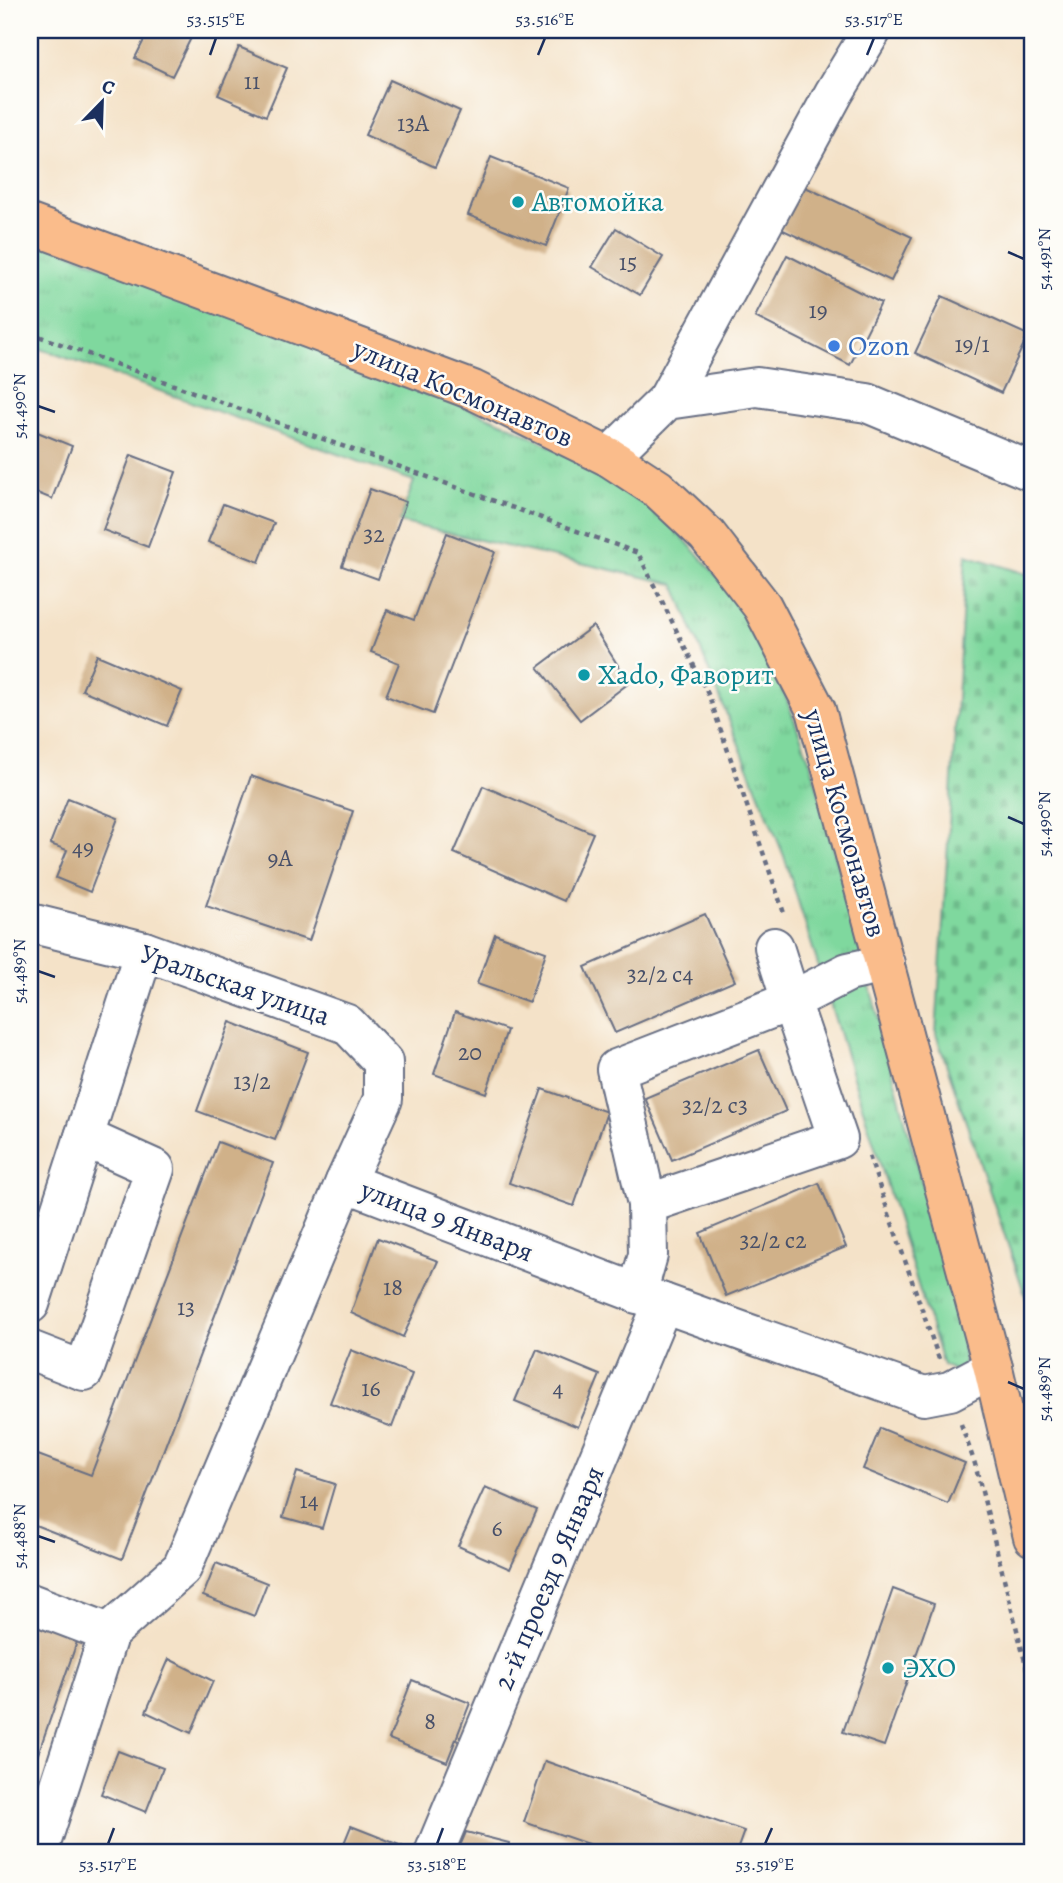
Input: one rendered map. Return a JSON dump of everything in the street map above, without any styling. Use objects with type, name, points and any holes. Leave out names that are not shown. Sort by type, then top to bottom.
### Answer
[{"type":"main road","name":"улица Космонавтов","points":[[30,224],[473,390],[609,457],[658,489],[707,534],[762,606],[816,710],[993,1368],[1033,1537]]},
{"type":"street","points":[[609,457],[667,400],[834,93],[872,30]]},
{"type":"street","points":[[667,400],[757,387],[867,403],[1033,472]]},
{"type":"street","name":"Уральская улица","points":[[30,923],[144,951],[347,1024],[383,1062],[383,1099],[345,1182]]},
{"type":"street","points":[[647,1204],[838,1139],[791,1001],[781,937]]},
{"type":"street","points":[[30,1304],[144,951]]},
{"type":"street","points":[[791,1001],[848,972],[885,964]]},
{"type":"street","name":"2-й проезд 9 Января","points":[[435,1853],[650,1298],[647,1204],[616,1069],[791,1001]]},
{"type":"street","points":[[30,1350],[84,1371],[155,1169],[84,1137]]},
{"type":"street","name":"улица 9 Января","points":[[109,1633],[182,1568],[345,1182],[650,1298],[924,1396],[950,1391],[993,1368]]},
{"type":"street","points":[[30,1603],[109,1633],[38,1853]]},
{"type":"path","points":[[30,333],[638,553],[709,696],[781,937]]},
{"type":"path","points":[[865,1146],[975,1464],[1033,1693]]},
{"type":"green space","points":[[30,238],[310,343],[513,427],[614,479],[677,531],[735,596],[779,679],[812,767],[962,1335],[965,1376],[943,1365],[784,856],[674,584],[399,522],[414,481],[30,345]]},
{"type":"green space","points":[[966,555],[1033,576],[1033,1318],[936,1034]]},
{"type":"building","points":[[149,30],[195,30],[172,76],[135,58]]},
{"type":"building","points":[[239,47],[287,68],[266,116],[218,95]]},
{"type":"building","points":[[390,80],[460,111],[435,167],[365,135]]},
{"type":"building","name":"Автомойка","points":[[491,157],[569,188],[546,246],[468,215]]},
{"type":"building","points":[[801,185],[912,237],[891,281],[781,229]]},
{"type":"building","points":[[616,228],[663,257],[640,295],[592,267]]},
{"type":"building","points":[[787,255],[881,303],[850,365],[755,317]]},
{"type":"building","points":[[942,296],[1028,335],[1001,393],[915,353]]},
{"type":"building","points":[[30,429],[72,446],[52,499],[30,490]]},
{"type":"building","points":[[131,455],[176,472],[148,547],[103,530]]},
{"type":"building","points":[[370,489],[406,502],[378,579],[342,566]]},
{"type":"building","points":[[223,504],[274,523],[259,562],[208,542]]},
{"type":"building","points":[[447,533],[495,552],[433,714],[386,696],[399,663],[371,652],[387,610],[414,620]]},
{"type":"building","name":"Xado, Фаворит","points":[[593,626],[629,683],[580,720],[538,667]]},
{"type":"building","points":[[97,655],[182,691],[167,726],[82,690]]},
{"type":"building","points":[[251,776],[353,811],[309,941],[206,906]]},
{"type":"building","points":[[483,786],[593,833],[564,901],[454,853]]},
{"type":"building","points":[[68,798],[118,818],[90,892],[56,878],[67,850],[50,844]]},
{"type":"building","points":[[705,914],[735,981],[615,1033],[585,967]]},
{"type":"building","points":[[495,934],[546,952],[529,1002],[477,984]]},
{"type":"building","points":[[455,1012],[507,1030],[486,1093],[434,1074]]},
{"type":"building","points":[[230,1022],[308,1052],[275,1140],[197,1111]]},
{"type":"building","points":[[759,1050],[786,1111],[672,1160],[645,1098]]},
{"type":"building","points":[[542,1089],[607,1112],[574,1206],[509,1183]]},
{"type":"building","points":[[218,1142],[273,1163],[122,1559],[30,1523],[30,1452],[91,1475]]},
{"type":"building","points":[[819,1183],[846,1247],[726,1296],[700,1233]]},
{"type":"building","points":[[378,1238],[438,1261],[403,1337],[351,1313]]},
{"type":"building","points":[[537,1349],[600,1375],[578,1427],[515,1401]]},
{"type":"building","points":[[351,1350],[412,1374],[392,1427],[330,1403]]},
{"type":"building","points":[[880,1428],[965,1463],[948,1504],[863,1469]]},
{"type":"building","points":[[297,1472],[335,1484],[322,1528],[283,1517]]},
{"type":"building","points":[[485,1487],[537,1510],[510,1569],[458,1546]]},
{"type":"building","points":[[216,1563],[267,1583],[254,1616],[203,1596]]},
{"type":"building","name":"ЭХО","points":[[893,1589],[934,1604],[884,1746],[843,1732]]},
{"type":"building","points":[[30,1619],[79,1636],[30,1777]]},
{"type":"building","points":[[169,1659],[213,1681],[191,1733],[146,1712]]},
{"type":"building","points":[[412,1680],[470,1703],[447,1762],[389,1739]]},
{"type":"building","points":[[118,1751],[163,1768],[146,1812],[101,1794]]},
{"type":"building","points":[[545,1761],[744,1831],[736,1853],[614,1853],[524,1822]]},
{"type":"building","points":[[351,1826],[402,1846],[399,1853],[340,1853]]},
{"type":"building","points":[[466,1832],[509,1843],[507,1853],[457,1853]]},
{"type":"place","name":"Автомойка","points":[[518,202]]},
{"type":"place","name":"Ozon","points":[[834,346]]},
{"type":"place","name":"Xado, Фаворит","points":[[584,675]]},
{"type":"place","name":"ЭХО","points":[[888,1668]]}]
